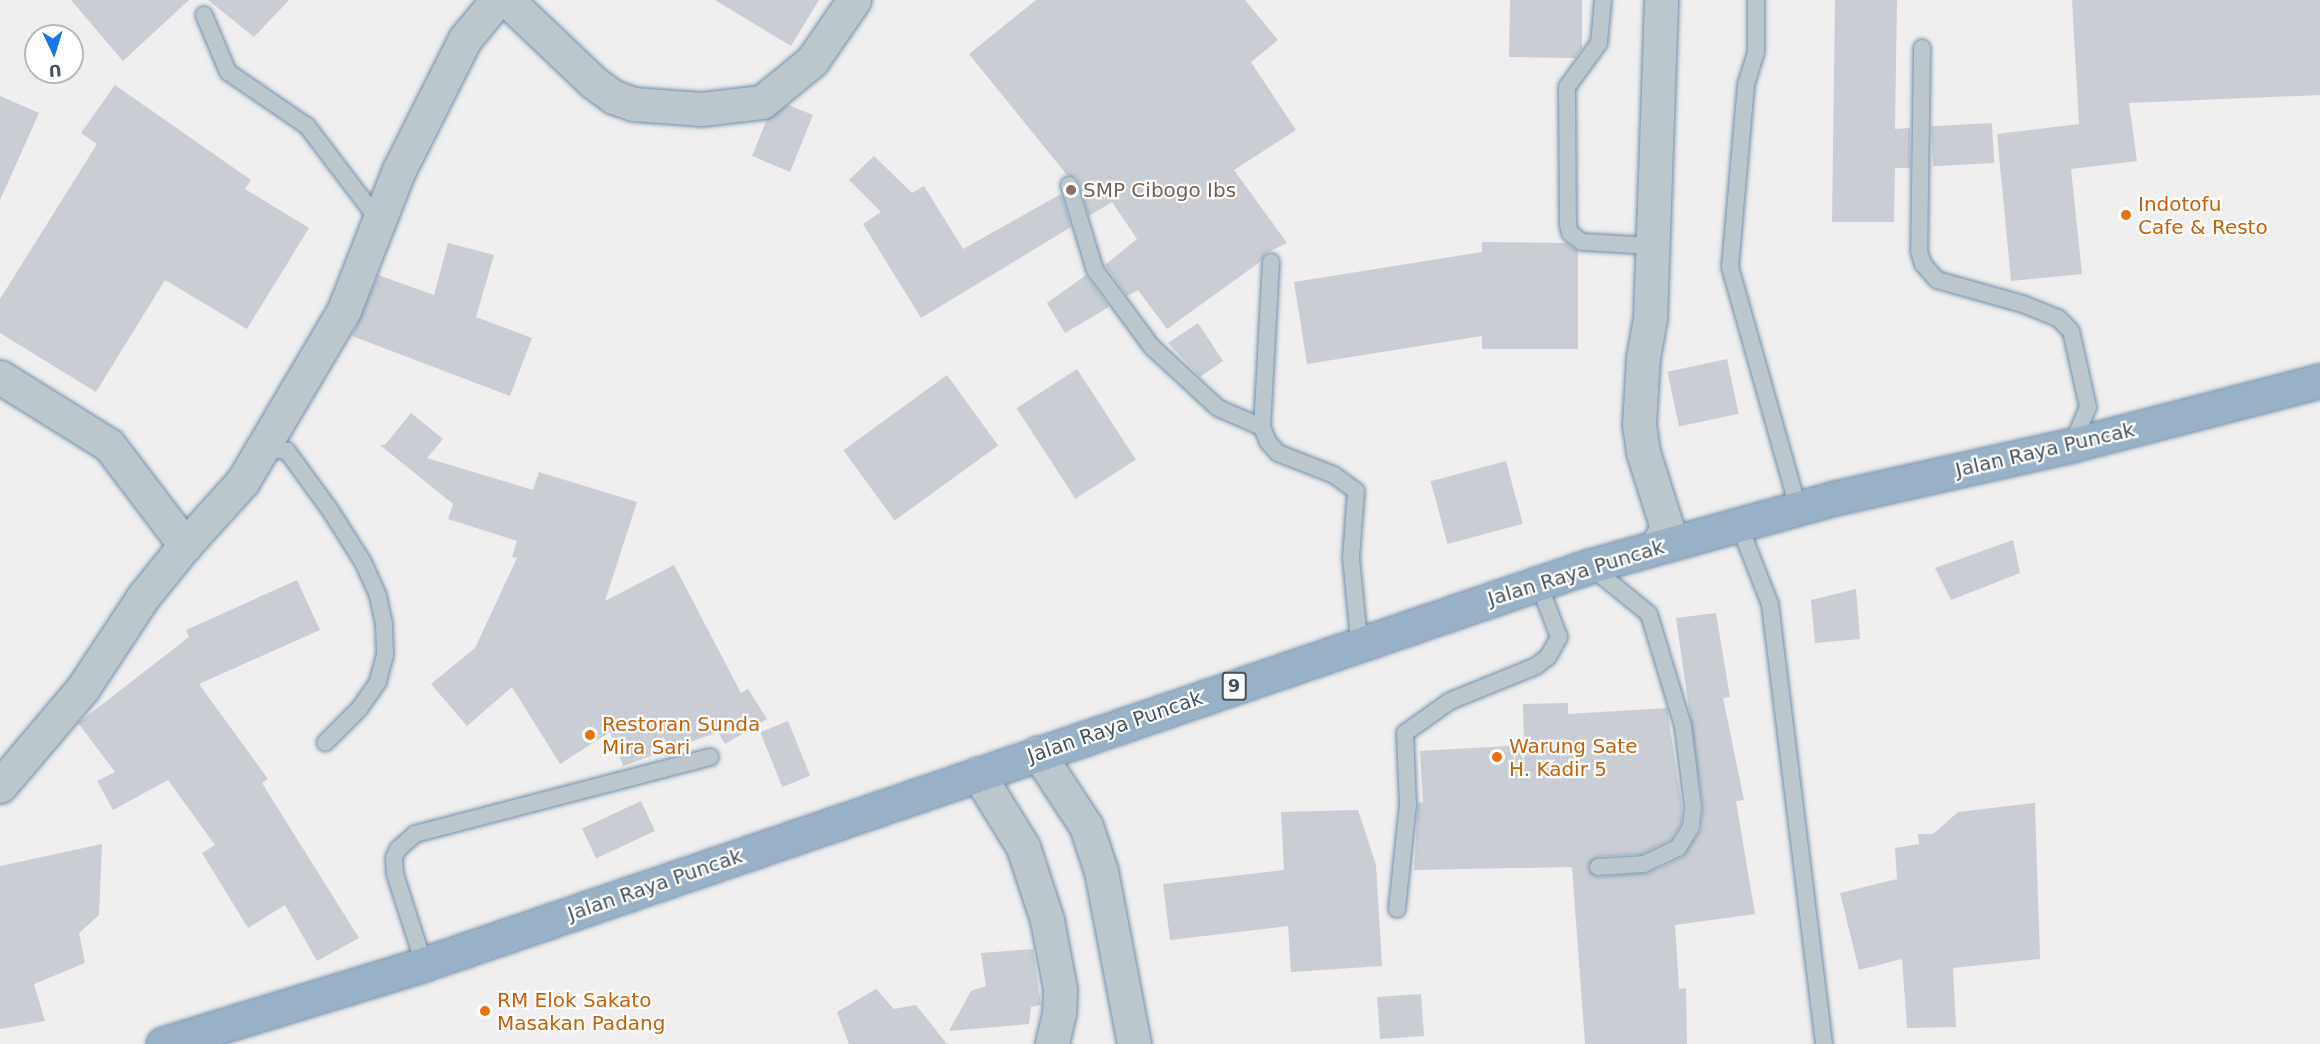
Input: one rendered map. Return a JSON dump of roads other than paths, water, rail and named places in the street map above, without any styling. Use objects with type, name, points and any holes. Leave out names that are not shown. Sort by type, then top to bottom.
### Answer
[{"type":"highway","name":"Jalan Raya Puncak","points":[[169,1043],[424,964],[1538,582],[1798,508],[2072,445],[2320,381]]},
{"type":"street","points":[[0,786],[83,688],[143,597],[185,544],[243,481],[264,448],[344,310],[399,170],[465,39],[496,0]]},
{"type":"street","points":[[507,0],[593,82],[614,97],[633,104],[702,109],[762,102],[812,61],[854,0]]},
{"type":"street","points":[[1656,547],[1667,528],[1643,452],[1639,425],[1653,246],[1661,0]]},
{"type":"street","points":[[0,377],[110,445],[185,544]]},
{"type":"street","points":[[1038,753],[1086,826],[1101,871],[1134,1044]]},
{"type":"street","points":[[978,774],[1023,847],[1047,920],[1060,988],[1059,1013],[1052,1044]]},
{"type":"lane","points":[[1603,0],[1599,43],[1567,87],[1568,224],[1570,233],[1582,242],[1653,246]]},
{"type":"lane","points":[[1756,0],[1756,52],[1746,85],[1730,267],[1798,508]]},
{"type":"lane","points":[[204,15],[228,72],[308,126],[380,222]]},
{"type":"lane","points":[[1922,48],[1919,251],[1923,264],[1937,280],[2023,304],[2058,318],[2071,331],[2088,407],[2072,445]]},
{"type":"lane","points":[[1069,185],[1095,270],[1146,339],[1173,371],[1218,408],[1262,427]]},
{"type":"lane","points":[[1271,262],[1262,427],[1268,442],[1278,453],[1334,475],[1356,491],[1351,558],[1359,639],[1344,649]]},
{"type":"lane","points":[[264,448],[287,451],[330,510],[363,562],[378,596],[384,624],[385,656],[378,682],[360,708],[325,743]]},
{"type":"lane","points":[[1739,525],[1770,604],[1824,1044]]},
{"type":"lane","points":[[1590,566],[1649,614],[1683,726],[1693,807],[1691,827],[1678,848],[1644,864],[1598,867]]},
{"type":"lane","points":[[1396,909],[1408,805],[1405,733],[1450,700],[1536,666],[1548,657],[1559,637],[1538,582]]},
{"type":"lane","points":[[424,964],[395,874],[394,858],[398,849],[415,834],[710,757]]},
{"type":"place","name":"SMP Cibogo Ibs","points":[[1071,190]]},
{"type":"place","name":"Indotofu Cafe & Resto","points":[[2126,215]]},
{"type":"place","name":"Restoran Sunda Mira Sari","points":[[590,735]]},
{"type":"place","name":"Warung Sate H. Kadir 5","points":[[1497,757]]},
{"type":"place","name":"RM Elok Sakato Masakan Padang","points":[[485,1011]]}]
